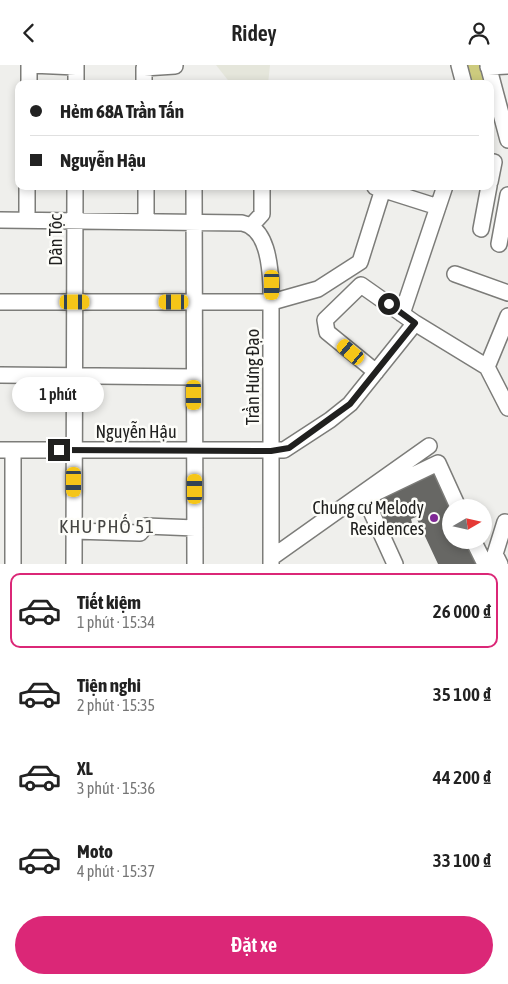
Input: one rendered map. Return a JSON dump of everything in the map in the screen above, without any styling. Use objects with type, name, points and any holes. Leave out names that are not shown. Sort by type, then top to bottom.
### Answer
[{"type":"street","points":[[29,80],[30,65],[76,66],[76,80]]},
{"type":"street","points":[[459,65],[463,80]]},
{"type":"street","points":[[144,80],[144,68],[175,66]]},
{"type":"street","points":[[492,80],[488,66],[508,66]]},
{"type":"street","points":[[494,88],[508,140]]},
{"type":"street","points":[[27,190],[27,221]]},
{"type":"street","name":"Dân Tộc","points":[[74,564],[75,190]]},
{"type":"street","points":[[146,190],[146,222]]},
{"type":"street","points":[[194,190],[195,564]]},
{"type":"street","points":[[0,220],[242,223],[251,226],[262,214],[262,190]]},
{"type":"street","points":[[0,302],[272,301],[321,288],[360,263],[378,190]]},
{"type":"street","points":[[384,190],[438,207]]},
{"type":"street","points":[[402,314],[444,190]]},
{"type":"street","points":[[481,229],[488,190]]},
{"type":"street","points":[[503,238],[508,195]]},
{"type":"street","name":"Trần Hưng Đạo","points":[[251,226],[260,235],[267,253],[271,277],[271,561]]},
{"type":"street","points":[[455,274],[508,293]]},
{"type":"street","points":[[376,372],[327,332],[325,320],[361,285],[415,323],[487,367],[508,408]]},
{"type":"street","points":[[487,367],[508,316]]},
{"type":"street","name":"Nguyễn Hậu","points":[[7,450],[271,451],[289,448],[350,404],[415,323]]},
{"type":"street","points":[[0,375],[194,377]]},
{"type":"street","points":[[271,561],[429,446]]},
{"type":"street","points":[[7,450],[12,564]]},
{"type":"street","points":[[396,564],[365,498],[438,463],[454,499]]},
{"type":"street","points":[[500,564],[495,554],[505,522]]},
{"type":"street","points":[[74,531],[140,533],[146,526],[195,528]]},
{"type":"street","points":[[478,549],[485,564]]},
{"type":"shaded area","points":[[216,65],[270,65],[268,80],[228,80]]},
{"type":"shaded area","points":[[465,65],[483,65],[487,80],[468,80]]},
{"type":"building","name":"Chung cư Melody Residences","points":[[434,473],[446,499],[442,499],[442,549],[470,549],[477,564],[438,564],[416,517],[411,519],[412,523],[390,533],[375,501]]},
{"type":"place","name":"Chung cư Melody Residences","points":[[434,518]]},
{"type":"district","name":"KHU PHỐ 51","points":[[107,526]]},
{"type":"route","points":[[59,450],[271,451],[289,448],[350,404],[415,323],[389,304]]}]
